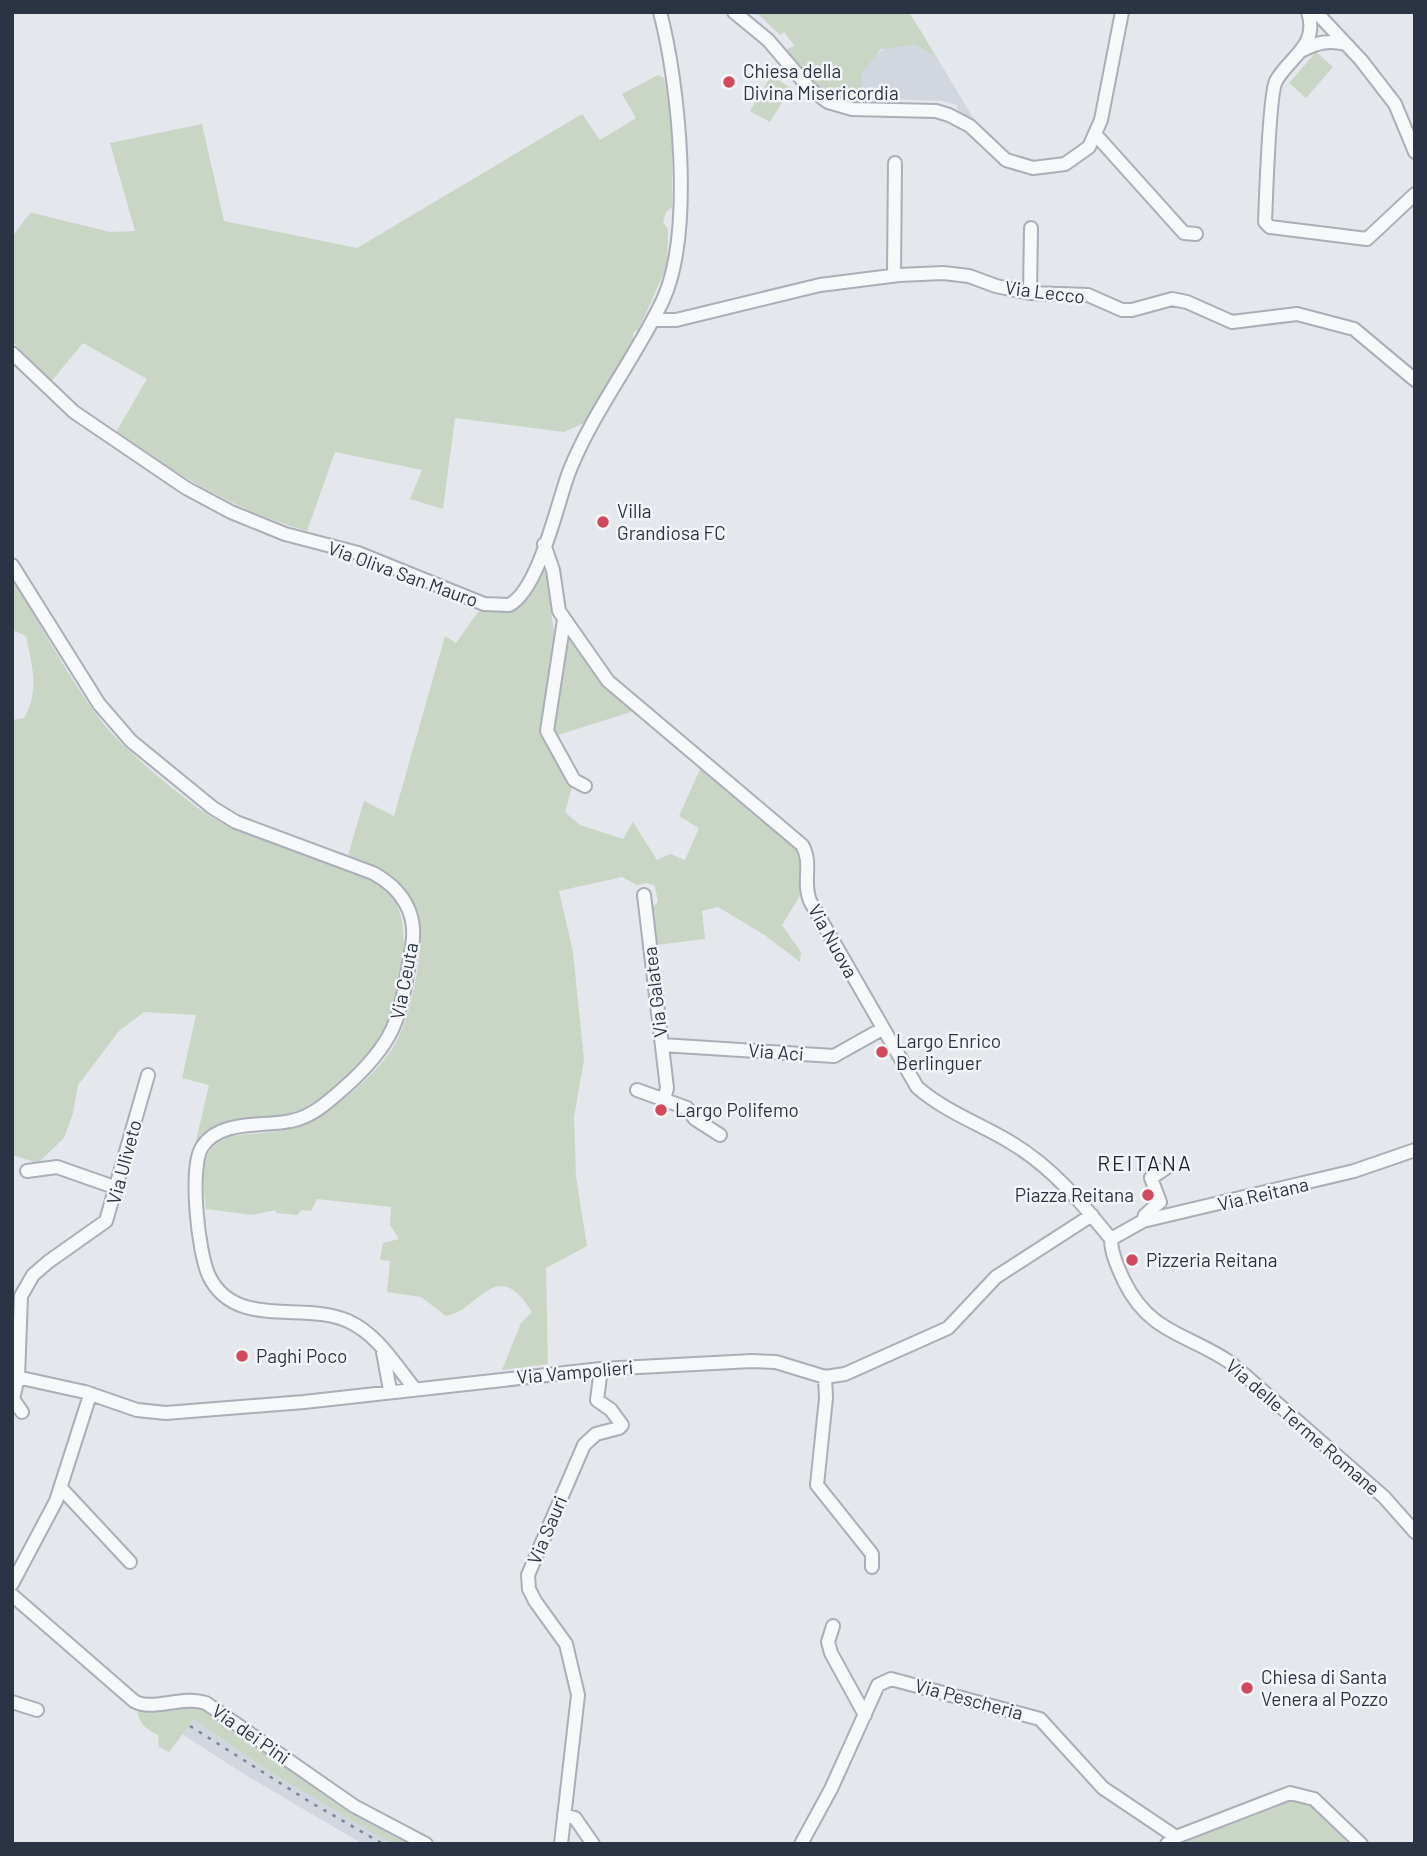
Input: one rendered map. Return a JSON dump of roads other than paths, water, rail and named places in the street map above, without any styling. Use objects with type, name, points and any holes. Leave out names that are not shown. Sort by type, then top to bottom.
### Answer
[{"type":"street","name":"Via Oliva San Mauro","points":[[12,353],[61,402],[168,476],[231,512],[273,530],[358,553],[467,598],[502,607],[516,602],[522,595],[544,544],[579,446],[653,320],[663,300],[674,264],[681,176],[673,71],[660,12]]},
{"type":"street","points":[[734,12],[768,40],[818,96],[839,106],[949,115],[970,126],[1006,160],[1033,168],[1055,167],[1075,159],[1089,147],[1096,135],[1122,12]]},
{"type":"street","points":[[1315,13],[1346,44],[1395,104],[1415,152]]},
{"type":"street","points":[[1314,40],[1315,13]]},
{"type":"street","points":[[1328,24],[1275,83],[1265,222],[1270,227],[1367,239],[1415,194]]},
{"type":"street","points":[[1314,40],[1346,44]]},
{"type":"street","points":[[1101,120],[1113,153]]},
{"type":"street","points":[[1096,135],[1184,233],[1196,234]]},
{"type":"street","points":[[894,275],[895,163]]},
{"type":"street","points":[[1030,293],[1031,228]]},
{"type":"street","name":"Via Lecco","points":[[653,320],[689,316],[820,285],[894,275],[943,273],[969,276],[996,286],[1030,293],[1076,293],[1132,310],[1164,300],[1180,300],[1232,322],[1297,314],[1354,329],[1415,380]]},
{"type":"street","points":[[663,300],[679,315],[689,316]]},
{"type":"street","name":"Via Nuova","points":[[544,544],[564,620],[608,681],[802,845],[808,860],[806,892],[810,901],[900,1061],[923,1092],[1031,1156],[1066,1186],[1111,1238]]},
{"type":"street","name":"Via Ceuta","points":[[12,565],[99,704],[131,741],[225,816],[373,873],[393,886],[407,904],[413,941],[402,1005],[393,1033],[380,1054],[329,1101],[307,1116],[279,1124],[227,1129],[216,1134],[202,1147],[195,1170],[204,1265],[215,1286],[223,1294],[233,1302],[255,1310],[336,1316],[366,1331],[414,1388]]},
{"type":"street","points":[[564,620],[547,731],[574,780],[585,786]]},
{"type":"street","name":"Via Galatea","points":[[644,895],[666,1094]]},
{"type":"street","name":"Via Aci","points":[[662,1045],[834,1056],[882,1028]]},
{"type":"street","name":"Via Uliveto","points":[[22,1412],[13,1399],[17,1292],[48,1262],[102,1226],[110,1214],[148,1075]]},
{"type":"street","points":[[637,1090],[666,1094],[687,1108],[695,1119],[720,1135]]},
{"type":"street","name":"Via Reitana","points":[[1111,1238],[1143,1221],[1354,1171],[1415,1150]]},
{"type":"street","points":[[27,1171],[57,1167],[117,1188]]},
{"type":"street","points":[[1143,1221],[1145,1215],[1160,1202],[1151,1178],[1166,1168]]},
{"type":"street","points":[[872,1567],[872,1554],[817,1485],[826,1398],[825,1377],[845,1374],[948,1328],[996,1277],[1092,1214]]},
{"type":"street","name":"Via delle Terme Romane","points":[[1111,1238],[1121,1274],[1144,1314],[1163,1327],[1207,1347],[1231,1363],[1384,1497],[1415,1532]]},
{"type":"street","points":[[382,1349],[390,1390]]},
{"type":"street","name":"Via Vampolieri","points":[[15,1377],[90,1395],[137,1410],[166,1413],[304,1402],[390,1390],[601,1369],[766,1361],[825,1377]]},
{"type":"street","name":"Via Sauri","points":[[561,1844],[578,1695],[566,1644],[535,1601],[527,1581],[533,1560],[584,1446],[596,1433],[620,1428],[622,1424],[611,1410],[597,1400],[601,1369]]},
{"type":"street","points":[[12,1584],[61,1488],[90,1395]]},
{"type":"street","points":[[61,1488],[130,1562]]},
{"type":"street","name":"Via dei Pini","points":[[12,1595],[134,1701],[147,1705],[181,1699],[206,1703],[354,1806],[426,1844]]},
{"type":"street","points":[[833,1626],[828,1642],[831,1653],[865,1715]]},
{"type":"street","name":"Via Pescheria","points":[[801,1844],[831,1789],[878,1685],[891,1679],[1033,1716],[1046,1725],[1103,1788],[1171,1840]]},
{"type":"street","points":[[12,1702],[37,1710]]},
{"type":"street","points":[[1171,1840],[1290,1793],[1314,1799],[1361,1844]]},
{"type":"street","points":[[564,1815],[575,1818],[593,1844]]},
{"type":"railway","points":[[190,1726],[310,1802],[383,1844]]},
{"type":"place","name":"Chiesa della Divina Misericordia","points":[[729,82]]},
{"type":"place","name":"Villa Grandiosa FC","points":[[603,522]]},
{"type":"place","name":"Largo Enrico Berlinguer","points":[[882,1052]]},
{"type":"place","name":"Largo Polifemo","points":[[661,1110]]},
{"type":"place","name":"Piazza Reitana","points":[[1148,1195]]},
{"type":"place","name":"Pizzeria Reitana","points":[[1132,1260]]},
{"type":"place","name":"Paghi Poco","points":[[242,1356]]},
{"type":"place","name":"Chiesa di Santa Venera al Pozzo","points":[[1247,1688]]},
{"type":"district","name":"REITANA","points":[[1145,1164]]}]
